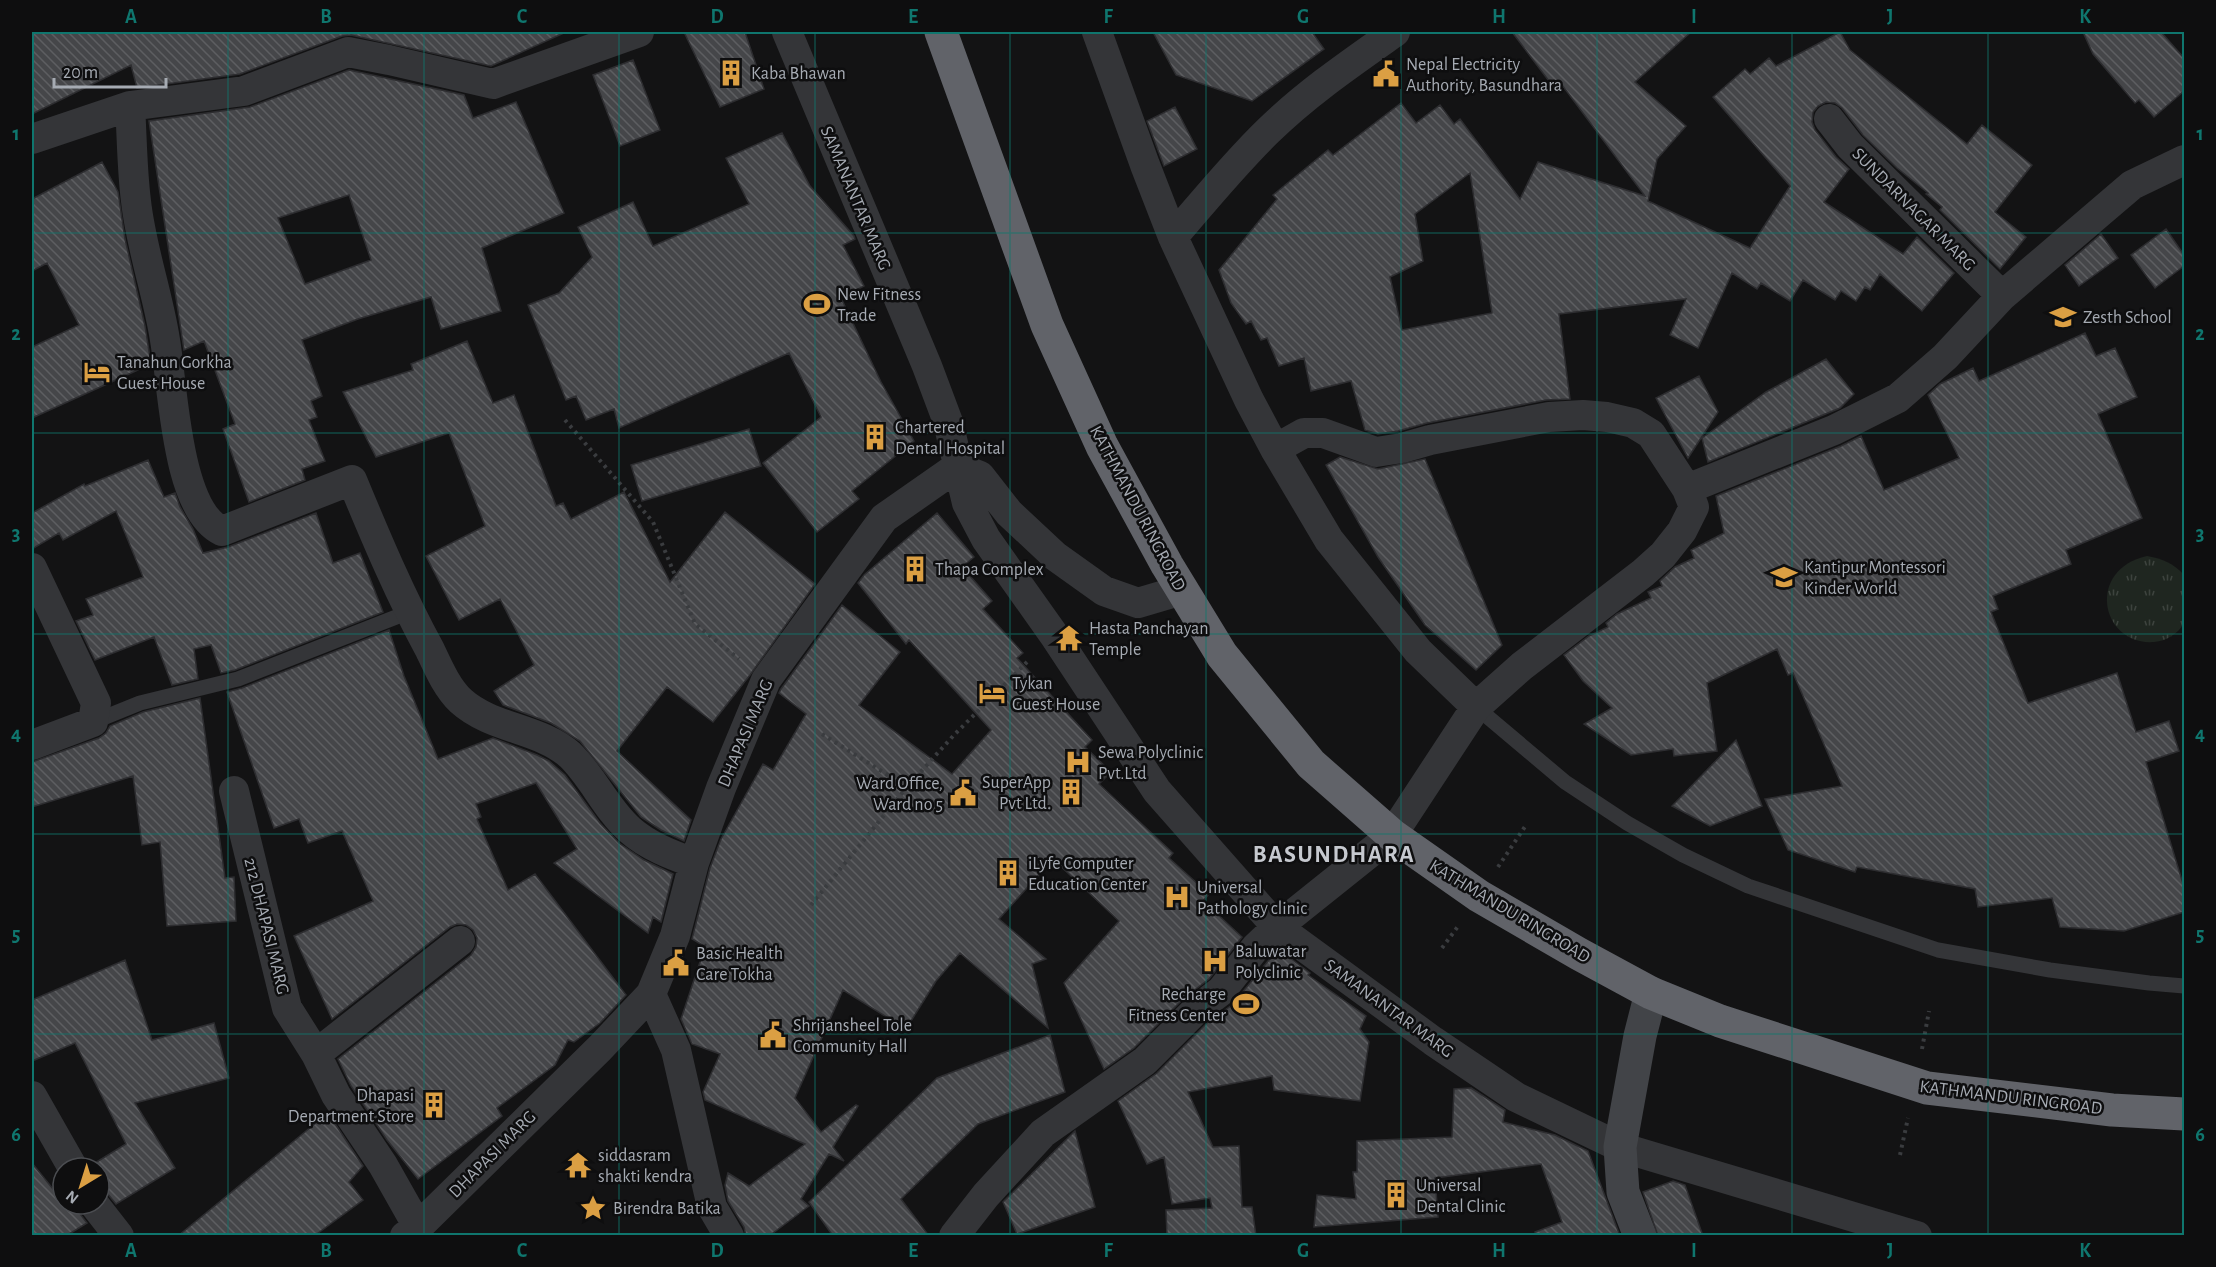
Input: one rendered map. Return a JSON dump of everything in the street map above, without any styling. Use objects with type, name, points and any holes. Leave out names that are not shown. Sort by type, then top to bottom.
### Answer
[{"type":"highway","name":"KATHMANDU RINGROAD","points":[[941,32],[1047,325],[1102,446],[1182,590],[1222,655],[1304,756],[1392,835],[1488,901],[1651,993],[1720,1021],[1921,1087],[2112,1110],[2184,1114]]},
{"type":"street","points":[[32,139],[130,105],[244,91],[349,42],[400,62],[493,84],[639,32]]},
{"type":"street","name":"SAMANANTAR MARG","points":[[787,32],[927,366],[948,422],[967,503],[986,539],[1054,635],[1157,791],[1277,927],[1433,1041],[1516,1097],[1620,1147],[1917,1236]]},
{"type":"street","points":[[1097,32],[1173,237],[1249,400],[1275,449],[1329,540],[1418,651],[1476,707]]},
{"type":"street","points":[[1173,237],[1218,183],[1268,130],[1322,84],[1395,32]]},
{"type":"street","points":[[130,105],[136,202],[165,340],[178,446],[197,503],[212,526],[222,531],[352,480],[409,612],[446,681],[460,700],[497,723],[558,744],[581,766],[630,830],[666,853],[694,863]]},
{"type":"street","name":"SUNDARNAGAR MARG","points":[[1829,119],[1850,146],[2002,296]]},
{"type":"street","points":[[1687,489],[1834,430],[1899,398],[1945,357],[2002,296],[2132,185],[2184,160]]},
{"type":"street","points":[[954,1236],[986,1196],[1043,1133],[1144,1061],[1196,1010],[1221,991],[1256,947],[1277,927],[1392,835],[1476,707],[1522,666],[1663,555],[1682,531],[1694,507],[1687,489],[1651,434],[1633,423],[1607,417],[1583,415],[1549,417],[1376,452],[1323,433],[1304,433],[1275,449]]},
{"type":"street","points":[[957,467],[980,477],[1009,513],[1055,556],[1104,591],[1138,603],[1182,590]]},
{"type":"street","name":"DHAPASI MARG","points":[[412,1231],[600,1048],[651,994],[675,936],[694,863],[721,788],[766,680],[884,518],[957,467]]},
{"type":"street","points":[[32,568],[96,703],[93,722],[32,745]]},
{"type":"street","name":"212 DHAPASI MARG","points":[[234,791],[287,1008],[316,1054],[336,1095],[383,1165],[412,1231]]},
{"type":"street","points":[[316,1054],[460,941]]},
{"type":"street","points":[[1640,1236],[1623,1192],[1620,1147],[1640,1036],[1651,993]]},
{"type":"street","points":[[651,994],[675,1050],[712,1207],[729,1236]]},
{"type":"street","points":[[32,1096],[66,1156]]},
{"type":"street","points":[[103,1216],[119,1236]]},
{"type":"lane","points":[[93,722],[140,703],[238,679],[409,612]]},
{"type":"lane","points":[[1476,707],[1564,782],[1627,823],[1683,855],[1748,886],[1938,950],[2050,970],[2184,986]]},
{"type":"path","points":[[565,420],[653,522],[695,624],[766,680]]},
{"type":"path","points":[[811,904],[907,787],[954,735],[1054,635]]},
{"type":"path","points":[[822,734],[907,787]]},
{"type":"green space","points":[[2147,556],[2167,562],[2184,575],[2184,623],[2171,636],[2154,642],[2136,640],[2122,632],[2112,620],[2107,606],[2108,590],[2114,576],[2127,564]]},
{"type":"building","points":[[32,32],[566,32],[491,66],[351,35],[342,36],[240,74],[137,88],[131,65],[32,114]]},
{"type":"building","name":"Kaba Bhawan","points":[[684,32],[745,32],[764,89],[720,107]]},
{"type":"building","points":[[1153,32],[1312,32],[1324,49],[1252,101],[1176,75]]},
{"type":"building","points":[[1512,32],[1691,32],[1635,82],[1686,126],[1657,159],[1648,201],[1750,248],[1790,186],[1713,97],[1745,69],[1750,74],[1769,58],[1776,66],[1840,32],[1850,50],[1967,144],[1982,125],[2032,165],[1995,212],[2026,237],[2000,269],[1940,210],[1942,207],[1926,194],[1928,193],[1897,168],[1863,135],[1842,108],[1835,103],[1826,102],[1813,112],[1812,122],[1815,130],[1836,157],[1849,169],[1824,202],[1903,254],[1917,237],[1954,273],[1922,311],[1880,274],[1870,290],[1865,287],[1856,301],[1841,291],[1835,300],[1803,280],[1790,301],[1761,283],[1757,289],[1732,273],[1698,348],[1670,335],[1686,299],[1559,314],[1570,399],[1546,400],[1378,434],[1365,430],[1351,381],[1311,391],[1304,358],[1279,366],[1267,338],[1261,340],[1251,321],[1246,324],[1231,303],[1219,270],[1277,199],[1273,195],[1328,150],[1333,155],[1401,103],[1416,123],[1440,105],[1454,124],[1460,119],[1520,199],[1538,162],[1645,196],[1562,85],[1555,89]],"holes":[[[1470,173],[1492,313],[1402,330],[1390,277],[1423,261],[1415,214]]]},
{"type":"building","points":[[2083,32],[2161,32],[2184,58],[2184,91],[2154,117],[2139,100],[2135,103],[2093,54]]},
{"type":"building","points":[[633,60],[660,130],[620,146],[593,75]]},
{"type":"building","points":[[349,70],[464,95],[473,118],[516,102],[564,213],[482,248],[501,311],[441,329],[431,297],[358,319],[302,340],[322,396],[311,401],[317,417],[309,420],[325,461],[302,469],[305,480],[249,502],[223,429],[235,424],[204,341],[184,350],[149,121],[250,107]],"holes":[[[349,195],[371,260],[305,284],[278,218]]]},
{"type":"building","points":[[1175,107],[1197,149],[1164,166],[1147,121]]},
{"type":"building","points":[[782,133],[810,186],[854,236],[855,239],[843,245],[864,286],[841,298],[881,382],[914,441],[852,491],[859,499],[817,532],[763,463],[821,417],[789,353],[619,428],[614,409],[586,420],[576,396],[566,400],[528,305],[559,293],[592,257],[578,227],[633,202],[653,246],[749,204],[726,158]]},
{"type":"building","points":[[102,162],[118,192],[125,239],[145,326],[151,364],[32,418],[32,347],[79,325],[47,263],[32,271],[32,199]]},
{"type":"building","points":[[2166,229],[2184,255],[2184,266],[2155,288],[2131,255]]},
{"type":"building","points":[[2101,234],[2118,258],[2079,286],[2065,265]]},
{"type":"building","points":[[2085,333],[2096,356],[2115,348],[2137,397],[2098,414],[2142,518],[2066,550],[2071,564],[1993,596],[1998,609],[1991,612],[2028,703],[2117,673],[2136,732],[2169,721],[2179,751],[2146,762],[2184,887],[2184,912],[2124,931],[2060,927],[2052,898],[1978,907],[1975,889],[1857,867],[1855,872],[1788,850],[1765,799],[1842,786],[1793,673],[1788,675],[1777,649],[1707,683],[1717,751],[1674,756],[1673,749],[1631,755],[1584,724],[1612,708],[1583,681],[1564,655],[1589,636],[1608,627],[1606,623],[1617,614],[1651,598],[1648,592],[1662,586],[1660,581],[1675,567],[1694,558],[1691,550],[1724,533],[1716,496],[1861,436],[1884,490],[1959,458],[1928,395],[1940,384],[1973,368],[1979,381]]},
{"type":"building","points":[[467,341],[493,403],[514,395],[556,506],[563,503],[571,519],[624,492],[670,582],[725,512],[815,584],[750,675],[713,722],[667,687],[617,751],[691,820],[684,841],[641,817],[580,741],[551,723],[503,705],[494,691],[534,665],[500,599],[459,620],[426,556],[485,526],[449,433],[376,457],[343,392],[413,370],[411,364]]},
{"type":"building","points":[[1826,359],[1854,394],[1840,408],[1708,462],[1702,438],[1766,392]]},
{"type":"building","points":[[1699,376],[1718,412],[1688,458],[1656,398]]},
{"type":"building","points":[[749,429],[761,466],[642,501],[631,465]]},
{"type":"building","points":[[1340,457],[1378,469],[1425,459],[1502,645],[1476,670],[1425,625],[1378,557],[1326,465]]},
{"type":"building","points":[[148,460],[164,497],[175,493],[203,553],[228,547],[316,513],[333,563],[360,553],[383,612],[235,670],[221,673],[211,645],[194,649],[198,679],[172,685],[154,637],[95,660],[76,621],[93,615],[86,599],[143,577],[116,511],[63,540],[59,533],[32,549],[32,513],[84,484],[85,486]]},
{"type":"building","points":[[937,513],[974,557],[962,567],[992,601],[983,609],[1023,653],[1017,658],[1092,740],[1085,747],[1111,772],[1099,784],[1173,853],[1169,858],[1209,894],[1203,901],[1242,937],[1209,979],[1184,998],[1134,1048],[1104,1069],[1064,983],[1119,921],[1053,859],[999,919],[1046,959],[1032,964],[1048,1028],[960,953],[936,981],[906,1029],[843,990],[795,1098],[821,1132],[856,1105],[858,1106],[833,1147],[844,1161],[829,1154],[801,1199],[809,1206],[769,1236],[746,1236],[744,1227],[728,1201],[725,1185],[728,1173],[749,1186],[805,1144],[705,1100],[703,1092],[720,1054],[692,1044],[681,1019],[706,944],[704,946],[692,939],[710,868],[721,839],[763,764],[773,770],[806,714],[779,693],[781,689],[842,605],[900,652],[859,705],[952,774],[991,730],[909,640],[906,644],[858,583],[864,575]]},
{"type":"building","points":[[389,630],[404,676],[438,759],[493,738],[537,755],[549,761],[565,775],[600,823],[619,843],[644,860],[673,874],[661,922],[653,917],[648,933],[554,863],[577,849],[536,783],[476,804],[481,817],[477,819],[508,890],[535,874],[626,995],[600,1023],[574,1042],[568,1040],[555,1065],[497,1108],[502,1116],[418,1179],[387,1140],[351,1086],[338,1059],[471,955],[476,947],[477,938],[473,930],[466,925],[457,924],[450,927],[332,1019],[294,936],[373,901],[342,831],[308,843],[299,819],[274,828],[227,692]]},
{"type":"building","points":[[200,698],[225,878],[234,877],[236,921],[167,926],[160,842],[142,845],[133,776],[32,807],[32,762],[99,738],[110,726],[143,712]]},
{"type":"building","points":[[1736,740],[1762,806],[1710,826],[1672,806]]},
{"type":"building","points":[[1278,949],[1310,973],[1308,975],[1366,1016],[1360,1029],[1369,1042],[1360,1101],[1274,1090],[1272,1076],[1188,1092],[1213,1147],[1239,1146],[1242,1207],[1252,1207],[1256,1236],[1167,1236],[1166,1210],[1212,1208],[1210,1198],[1172,1204],[1164,1157],[1147,1164],[1118,1101],[1157,1073],[1207,1023],[1232,1005]]},
{"type":"building","points":[[125,960],[152,1040],[214,1023],[229,1078],[135,1103],[175,1168],[116,1204],[111,1198],[111,1156],[106,1156],[126,1144],[75,1043],[32,1061],[32,1000]]},
{"type":"building","points":[[1050,1035],[1065,1092],[978,1124],[901,1199],[929,1236],[833,1236],[809,1202],[937,1078]]},
{"type":"building","points":[[1471,1088],[1505,1110],[1503,1122],[1555,1135],[1588,1151],[1620,1236],[1536,1236],[1535,1232],[1562,1222],[1541,1164],[1435,1178],[1438,1217],[1314,1227],[1317,1195],[1356,1199],[1353,1172],[1357,1172],[1357,1141],[1452,1137],[1454,1089]]},
{"type":"building","points":[[328,1113],[363,1166],[349,1182],[363,1200],[314,1236],[178,1236]]},
{"type":"building","points":[[1075,1131],[1095,1207],[1017,1234],[1003,1202]]},
{"type":"building","points":[[32,1163],[51,1187],[51,1216],[82,1216],[87,1223],[66,1236],[32,1236]]},
{"type":"building","points":[[1673,1181],[1685,1185],[1703,1236],[1658,1236],[1643,1192]]},
{"type":"place","name":"Kaba Bhawan","points":[[731,73]]},
{"type":"place","name":"Nepal Electricity Authority, Basundhara","points":[[1386,74]]},
{"type":"place","name":"New Fitness Trade","points":[[817,304]]},
{"type":"place","name":"Zesth School","points":[[2063,317]]},
{"type":"place","name":"Tanahun Gorkha Guest House","points":[[97,372]]},
{"type":"place","name":"Chartered Dental Hospital","points":[[875,437]]},
{"type":"place","name":"Thapa Complex","points":[[915,569]]},
{"type":"place","name":"Kantipur Montessori Kinder World","points":[[1784,577]]},
{"type":"place","name":"Hasta Panchayan Temple","points":[[1069,638]]},
{"type":"place","name":"Tykan Guest House","points":[[992,693]]},
{"type":"place","name":"Sewa Polyclinic Pvt.Ltd","points":[[1078,762]]},
{"type":"place","name":"SuperApp Pvt Ltd.","points":[[1071,792]]},
{"type":"place","name":"Ward Office, Ward no 5","points":[[963,793]]},
{"type":"place","name":"iLyfe Computer Education Center","points":[[1008,873]]},
{"type":"place","name":"Universal Pathology clinic","points":[[1177,897]]},
{"type":"place","name":"Baluwatar Polyclinic","points":[[1215,961]]},
{"type":"place","name":"Basic Health Care Tokha","points":[[676,963]]},
{"type":"place","name":"Recharge Fitness Center","points":[[1246,1004]]},
{"type":"place","name":"Shrijansheel Tole Community Hall","points":[[773,1035]]},
{"type":"place","name":"Dhapasi Department Store","points":[[434,1105]]},
{"type":"place","name":"siddasram shakti kendra","points":[[578,1165]]},
{"type":"place","name":"Universal Dental Clinic","points":[[1396,1195]]},
{"type":"place","name":"Birendra Batika","points":[[593,1208]]},
{"type":"district","name":"BASUNDHARA","points":[[1334,854]]}]
